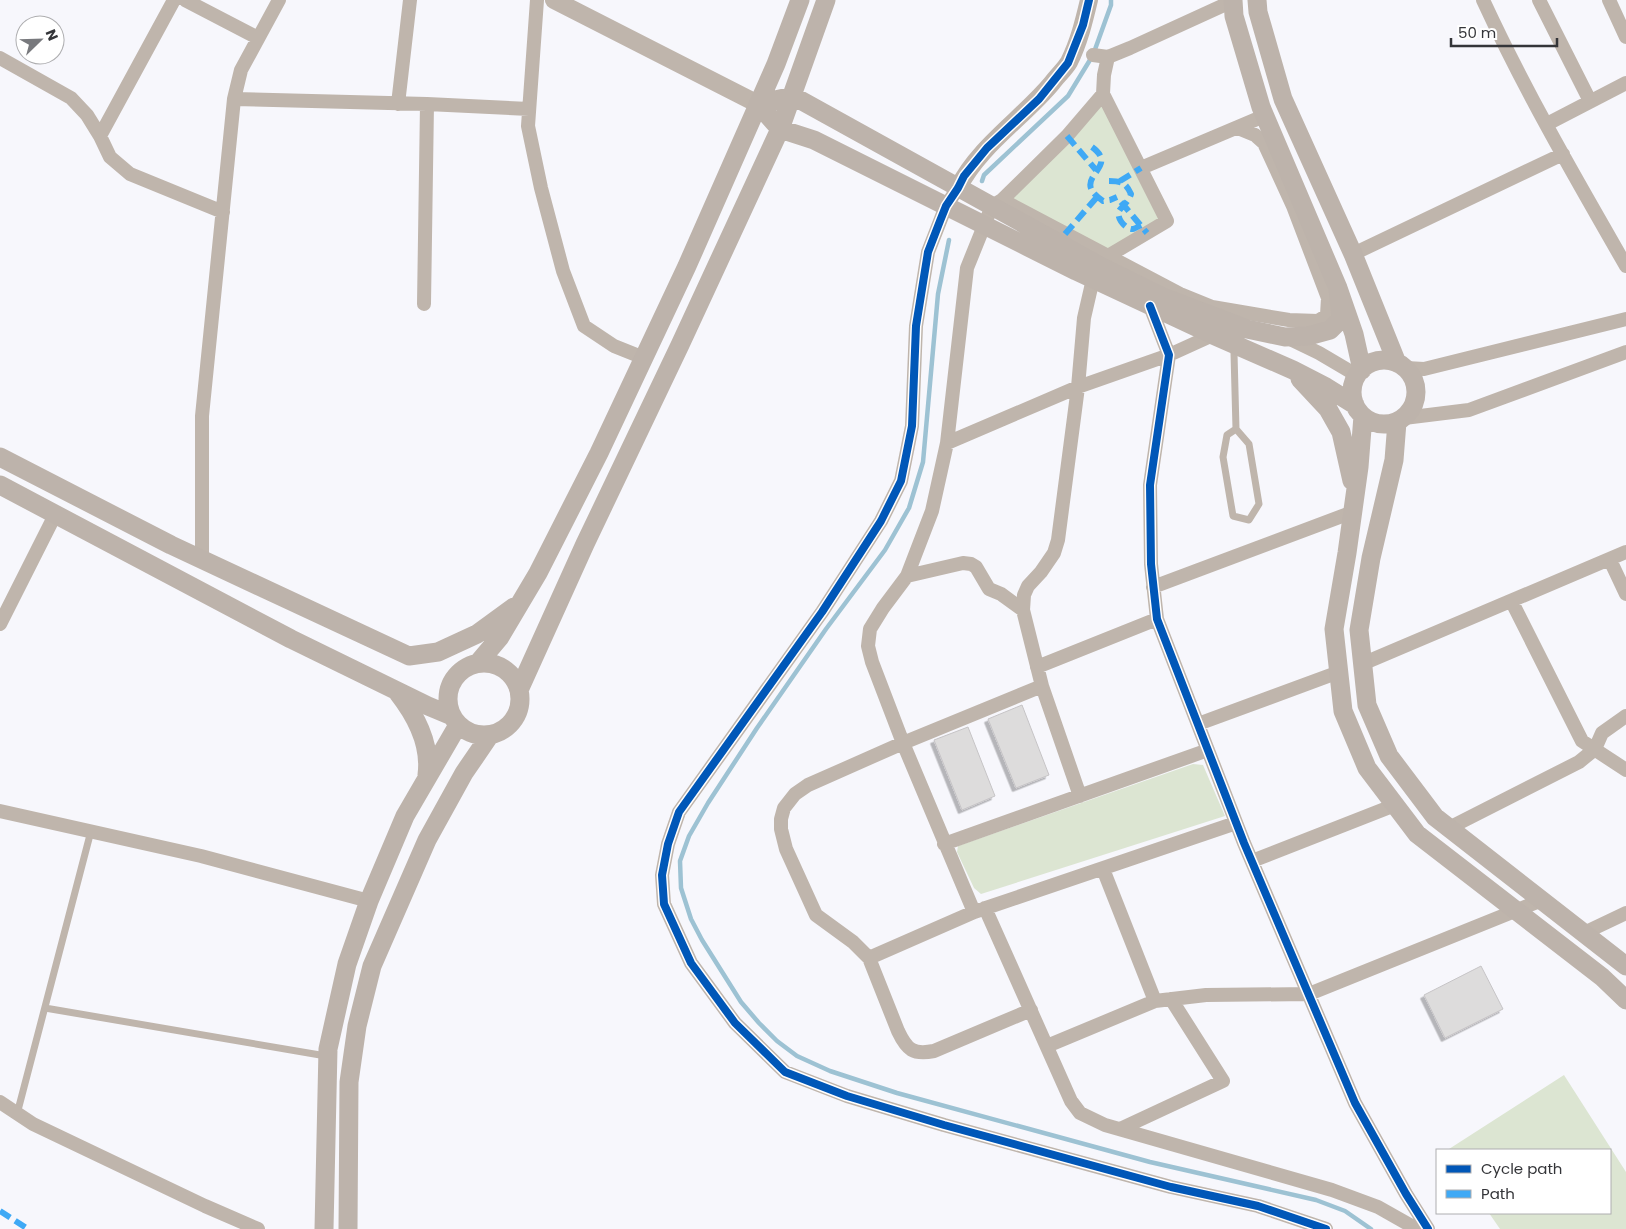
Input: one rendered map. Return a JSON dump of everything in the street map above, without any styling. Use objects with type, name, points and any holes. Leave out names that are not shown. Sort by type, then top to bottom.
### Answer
[{"type":"main road","points":[[455,720],[448,706],[449,690],[456,676],[471,666],[500,637],[538,573],[599,453],[687,266],[776,64],[800,0]]},
{"type":"main road","points":[[519,690],[585,544],[780,129],[826,0]]},
{"type":"main road","points":[[1233,0],[1234,16],[1264,116],[1338,288],[1354,334],[1360,373]]},
{"type":"main road","points":[[758,104],[780,129],[814,140],[1093,279],[1293,370],[1326,387],[1374,423],[1382,424],[1400,420],[1410,412],[1415,403],[1416,384],[1411,374],[1402,365],[1283,99],[1258,12],[1257,0]]},
{"type":"main road","points":[[758,104],[793,96],[958,188],[997,203],[1102,267],[1165,298],[1247,329],[1285,337],[1308,336],[1330,330],[1341,319],[1338,288]]},
{"type":"main road","points":[[1402,365],[1386,360],[1366,366],[1352,389],[1359,410],[1359,467],[1334,629],[1343,711],[1367,768],[1417,834],[1602,977],[1626,1000]]},
{"type":"main road","points":[[1293,370],[1328,409],[1341,432],[1354,503]]},
{"type":"main road","points":[[1400,420],[1394,460],[1371,558],[1359,630],[1367,705],[1388,756],[1435,817],[1626,966]]},
{"type":"main road","points":[[0,457],[171,545],[409,656],[471,666],[489,663],[499,666],[508,672],[519,690],[520,702],[517,714],[510,724],[501,731],[490,735],[468,732],[455,720],[291,639],[0,485]]},
{"type":"main road","points":[[409,656],[438,652],[477,634],[521,602]]},
{"type":"main road","points":[[395,690],[411,710],[427,751],[429,763],[427,778]]},
{"type":"main road","points":[[324,1229],[328,1049],[347,964],[369,901],[405,816],[427,778],[455,720]]},
{"type":"main road","points":[[348,1229],[349,1082],[357,1026],[372,966],[426,840],[464,773],[490,735]]},
{"type":"street","points":[[100,136],[174,0]]},
{"type":"street","points":[[185,0],[258,38]]},
{"type":"street","points":[[202,560],[202,416],[234,99],[241,70],[279,0]]},
{"type":"street","points":[[398,104],[410,0]]},
{"type":"street","points":[[537,0],[528,126],[541,188],[563,271],[584,326],[614,346],[644,358]]},
{"type":"street","points":[[554,0],[758,104]]},
{"type":"street","points":[[1089,0],[1083,25],[1068,63],[1039,99],[987,148],[964,176],[946,206],[928,252],[916,326],[912,426],[901,481],[881,521],[822,612],[679,812],[668,844],[662,875],[664,904],[690,963],[735,1023],[785,1072],[847,1096],[944,1125],[1171,1186],[1258,1206],[1326,1229]]},
{"type":"street","points":[[1093,55],[1108,57],[1233,0]]},
{"type":"street","points":[[1539,0],[1590,101]]},
{"type":"street","points":[[1609,0],[1626,37]]},
{"type":"street","points":[[1485,1],[1504,45],[1626,266]]},
{"type":"street","points":[[1108,57],[1104,75],[1103,94],[1167,221],[1108,256]]},
{"type":"street","points":[[0,58],[71,98],[87,115],[110,157],[130,174],[223,212]]},
{"type":"street","points":[[1547,124],[1626,83]]},
{"type":"street","points":[[1103,94],[1067,136],[997,203],[984,225],[966,268],[947,443],[932,511],[907,576],[870,629],[868,646],[872,662],[944,844],[1031,1010],[1071,1101],[1080,1113],[1104,1125],[1120,1130],[1332,1190],[1378,1207],[1417,1229]]},
{"type":"street","points":[[234,99],[427,104],[529,109]]},
{"type":"street","points":[[424,304],[427,104]]},
{"type":"street","points":[[1141,168],[1264,116]]},
{"type":"street","points":[[997,203],[1108,256],[1180,294],[1212,307],[1289,320],[1318,321],[1327,315],[1328,298],[1293,206],[1264,143],[1255,135],[1238,128]]},
{"type":"street","points":[[1353,254],[1563,154]]},
{"type":"street","points":[[1080,796],[1042,686],[1023,610],[1024,596],[1028,586],[1041,572],[1054,553],[1058,540],[1078,388],[1084,318],[1093,279]]},
{"type":"street","points":[[1150,306],[1169,355],[1150,485],[1151,564],[1157,619],[1236,823],[1355,1103],[1428,1229]]},
{"type":"street","points":[[1402,365],[1424,369],[1626,319]]},
{"type":"street","points":[[947,443],[1078,388],[1169,355],[1213,335]]},
{"type":"street","points":[[1285,337],[1360,373]]},
{"type":"street","points":[[1400,420],[1469,410],[1626,352]]},
{"type":"street","points":[[1153,587],[1354,503]]},
{"type":"street","points":[[0,624],[55,514]]},
{"type":"street","points":[[1362,664],[1512,602],[1626,552]]},
{"type":"street","points":[[1610,560],[1626,594]]},
{"type":"street","points":[[907,576],[963,563],[971,564],[976,567],[990,589],[1001,594],[1023,610]]},
{"type":"street","points":[[1512,602],[1582,741],[1626,770]]},
{"type":"street","points":[[1037,667],[1157,619]]},
{"type":"street","points":[[1198,724],[1339,672]]},
{"type":"street","points":[[1031,1010],[934,1051],[923,1053],[911,1050],[904,1043],[898,1031],[869,958],[853,942],[816,915],[786,850],[781,829],[781,819],[784,808],[795,794],[808,785],[903,743],[1042,686]]},
{"type":"street","points":[[1449,828],[1579,762],[1595,749],[1602,733],[1626,716]]},
{"type":"street","points":[[944,844],[1208,750]]},
{"type":"street","points":[[1252,861],[1395,805]]},
{"type":"street","points":[[0,811],[201,856],[369,901]]},
{"type":"street","points":[[869,958],[979,910],[1236,823]]},
{"type":"street","points":[[1103,869],[1155,1000]]},
{"type":"street","points":[[1047,1046],[1155,1000],[1206,995],[1309,994],[1542,900]]},
{"type":"street","points":[[1584,933],[1626,913]]},
{"type":"street","points":[[1120,1130],[1223,1081],[1171,999]]},
{"type":"street","points":[[0,1102],[33,1124],[258,1229]]},
{"type":"lane","points":[[1236,345],[1234,353],[1236,428],[1249,444],[1259,504],[1249,520],[1233,516],[1223,457],[1227,435],[1236,428]]},
{"type":"lane","points":[[18,1114],[91,831]]},
{"type":"lane","points":[[45,1008],[328,1057]]},
{"type":"green space","points":[[1102,99],[1164,221],[1108,254],[1006,200]]},
{"type":"green space","points":[[1193,764],[1203,765],[1225,816],[981,894],[974,888],[957,852],[958,846]]},
{"type":"green space","points":[[1564,1075],[1626,1172],[1626,1229],[1500,1229],[1490,1214],[1611,1214],[1611,1149],[1449,1149]]},
{"type":"building","points":[[1022,705],[1049,775],[1016,788],[988,719]]},
{"type":"building","points":[[968,727],[995,796],[962,810],[934,740]]},
{"type":"building","points":[[1481,966],[1503,1009],[1445,1038],[1424,995]]},
{"type":"waterway","points":[[982,181],[984,175],[1068,96],[1093,55],[1111,5],[1111,0]]},
{"type":"waterway","points":[[949,240],[938,294],[923,462],[909,508],[885,550],[826,629],[757,728],[708,803],[689,836],[680,861],[681,888],[691,919],[741,1002],[777,1041],[797,1056],[830,1071],[897,1093],[1150,1162],[1316,1200],[1345,1211],[1371,1229]]},
{"type":"marked path","points":[[1067,136],[1096,170]]},
{"type":"marked path","points":[[1092,147],[1100,155],[1101,161],[1090,186],[1093,193],[1103,201],[1117,197]]},
{"type":"marked path","points":[[1120,181],[1141,168]]},
{"type":"marked path","points":[[1109,181],[1123,183],[1131,194],[1118,214],[1122,223],[1130,229],[1141,225]]},
{"type":"marked path","points":[[1065,234],[1097,197]]},
{"type":"marked path","points":[[1121,202],[1147,233]]},
{"type":"marked path","points":[[0,1211],[28,1229]]},
{"type":"cycle path","points":[[1089,0],[1083,25],[1068,63],[1039,99],[987,148],[964,176],[946,206],[928,252],[916,326],[912,426],[901,481],[881,521],[822,612],[679,812],[668,844],[662,875],[664,904],[691,963],[735,1023],[785,1072],[847,1096],[944,1125],[1171,1187],[1258,1206],[1326,1229]]},
{"type":"cycle path","points":[[1150,306],[1169,355],[1150,485],[1151,564],[1157,619],[1244,843],[1355,1103],[1428,1229]]}]
